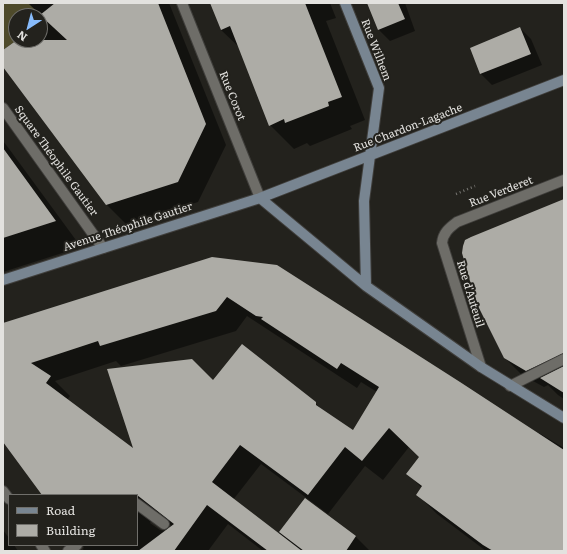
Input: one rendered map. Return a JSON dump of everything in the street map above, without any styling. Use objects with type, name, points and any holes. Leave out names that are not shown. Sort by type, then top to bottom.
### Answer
[{"type":"street","name":"Rue Corot","points":[[182,3],[260,198]]},
{"type":"street","name":"Rue Wilhem","points":[[345,3],[379,88],[370,155]]},
{"type":"street","name":"Rue Chardon-Lagache","points":[[260,198],[564,80]]},
{"type":"street","name":"Square Théophile Gautier","points":[[3,108],[103,248]]},
{"type":"street","points":[[366,286],[364,201],[370,155]]},
{"type":"street","name":"Rue Verderet","points":[[447,229],[458,222],[564,180]]},
{"type":"street","name":"Avenue Théophile Gautier","points":[[3,280],[260,198]]},
{"type":"street","points":[[260,198],[366,286],[481,367],[564,418]]},
{"type":"street","name":"Rue d'Auteuil","points":[[447,229],[442,238],[442,243],[481,367]]},
{"type":"street","points":[[510,386],[564,359]]},
{"type":"street","points":[[138,505],[164,524]]},
{"type":"path","points":[[456,194],[474,186]]},
{"type":"shaded area","points":[[3,3],[28,3],[33,8],[8,8],[8,46],[3,50]]},
{"type":"building","points":[[55,3],[158,3],[206,124],[178,182],[106,205],[3,67],[3,50],[8,46],[8,48],[48,48],[48,40],[67,40],[48,22],[48,9]]},
{"type":"building","points":[[210,3],[305,3],[342,97],[328,102],[329,106],[285,123],[284,119],[269,126],[230,26],[221,30]]},
{"type":"building","points":[[367,3],[398,3],[405,19],[378,30]]},
{"type":"building","points":[[520,27],[531,54],[480,74],[470,48]]},
{"type":"building","points":[[3,148],[56,221],[3,238]]},
{"type":"building","points":[[564,199],[564,353],[526,371],[504,358],[476,302],[462,253],[463,246],[465,240],[471,237]]},
{"type":"building","points":[[212,257],[277,265],[564,450],[564,551],[493,551],[483,545],[416,495],[422,486],[406,474],[419,457],[389,428],[362,461],[345,447],[308,495],[240,445],[212,482],[302,551],[268,551],[207,505],[174,551],[138,551],[174,524],[138,496],[138,494],[41,494],[3,442],[3,323]],"holes":[[[227,297],[256,316],[263,317],[261,319],[337,369],[341,363],[379,387],[353,430],[316,405],[316,402],[242,344],[213,380],[192,359],[107,369],[133,448],[46,383],[51,376],[31,363],[98,341],[100,346],[216,311]]]},
{"type":"building","points":[[564,366],[564,393],[540,378]]},
{"type":"building","points":[[305,498],[356,536],[346,551],[304,551],[279,532]]}]
